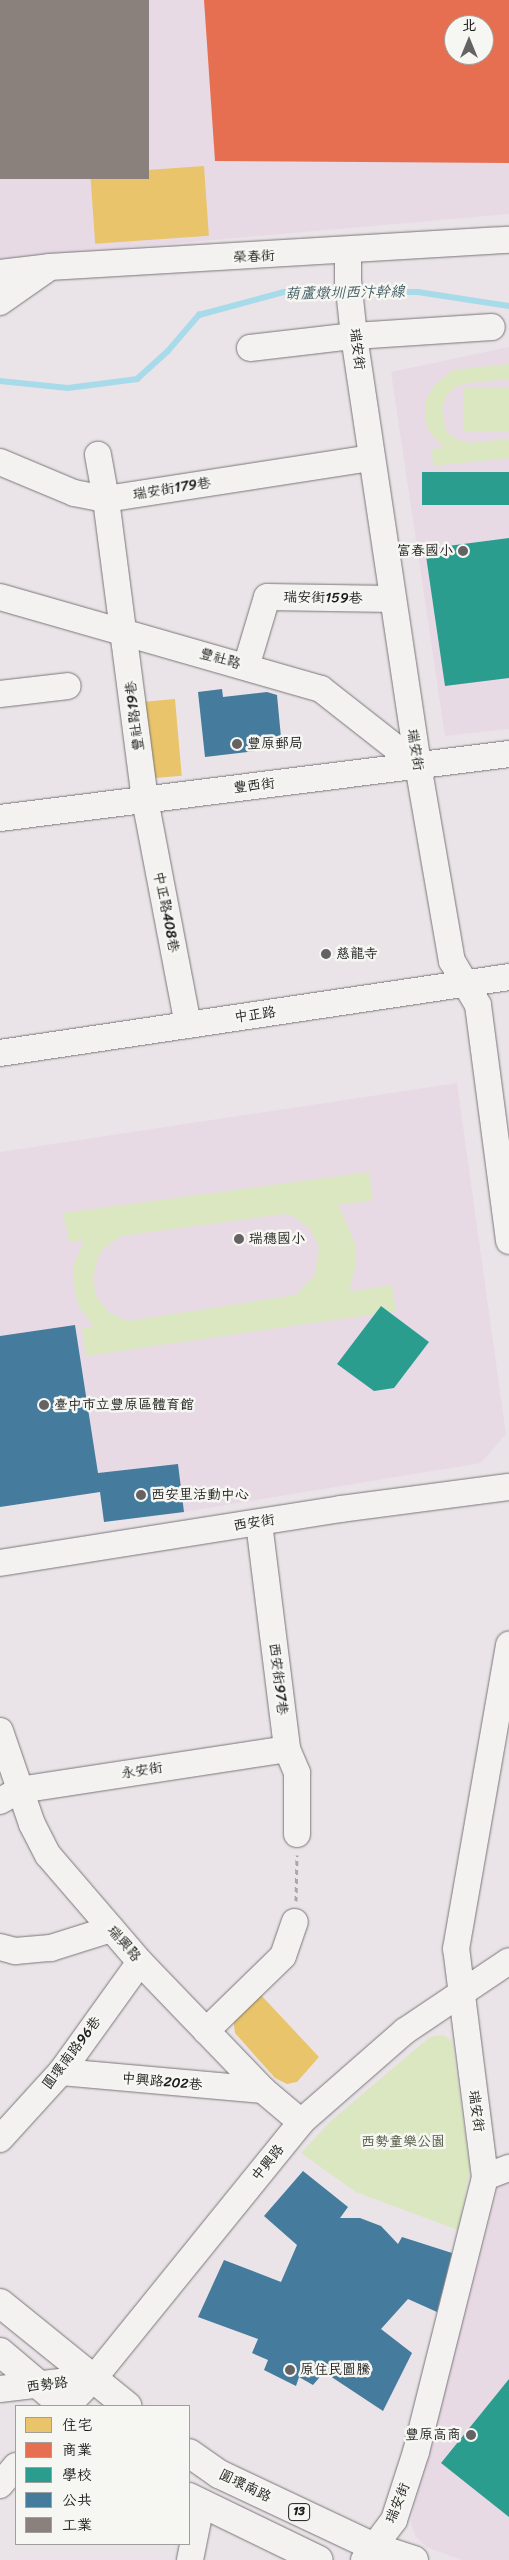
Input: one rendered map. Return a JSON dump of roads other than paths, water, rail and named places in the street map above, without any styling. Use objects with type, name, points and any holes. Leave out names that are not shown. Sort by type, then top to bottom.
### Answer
[{"type":"main road","points":[[0,2303],[126,2405]]},
{"type":"main road","points":[[0,2352],[65,2405]]},
{"type":"main road","name":"圓環南路","points":[[190,2454],[219,2474],[369,2554],[414,2560]]},
{"type":"main road","points":[[195,2501],[318,2560]]},
{"type":"street","name":"榮春街","points":[[0,274],[49,267],[348,252],[509,240]]},
{"type":"street","name":"瑞安街","points":[[348,252],[348,280],[354,336],[418,765],[452,961],[478,1005],[503,1142],[509,1241]]},
{"type":"street","points":[[0,302],[49,267]]},
{"type":"street","points":[[250,348],[354,336],[492,327]]},
{"type":"street","points":[[98,455],[125,632]]},
{"type":"street","name":"瑞安街179巷","points":[[106,500],[371,458]]},
{"type":"street","points":[[0,462],[74,493],[106,500]]},
{"type":"street","name":"瑞安街159巷","points":[[246,667],[267,596],[392,599]]},
{"type":"street","name":"豐社路","points":[[0,598],[321,689],[418,765]]},
{"type":"street","name":"豐社路19巷","points":[[125,632],[145,800]]},
{"type":"street","points":[[0,694],[68,686]]},
{"type":"street","name":"豐西街","points":[[0,818],[509,754]]},
{"type":"street","name":"中正路408巷","points":[[145,800],[188,1025]]},
{"type":"street","name":"中正路","points":[[0,1053],[509,977]]},
{"type":"street","name":"西安街","points":[[0,1563],[509,1487]]},
{"type":"street","name":"西安街97巷","points":[[259,1523],[287,1749],[297,1773],[298,1834]]},
{"type":"street","name":"瑞安街","points":[[369,2554],[394,2520],[416,2452],[497,2173],[462,1991],[456,1949],[506,1683],[509,1645]]},
{"type":"street","name":"瑞興路","points":[[0,1731],[10,1796],[48,1855],[140,1962],[263,2090],[301,2122]]},
{"type":"street","name":"永安街","points":[[10,1796],[287,1749]]},
{"type":"street","points":[[206,2030],[283,1956],[295,1922]]},
{"type":"street","points":[[2,1951],[15,1952],[51,1948],[111,1929]]},
{"type":"street","name":"中興路","points":[[67,2405],[94,2378],[301,2122],[405,2030],[509,1961]]},
{"type":"street","name":"圓環南路96巷","points":[[0,2139],[61,2072],[140,1962]]},
{"type":"street","name":"中興路202巷","points":[[61,2072],[263,2090]]},
{"type":"street","name":"西勢路","points":[[0,2389],[40,2386],[94,2378]]},
{"type":"street","points":[[0,2485],[15,2467]]},
{"type":"street","points":[[190,2560],[195,2501]]},
{"type":"waterway","name":"葫蘆燉圳西汴幹線","points":[[0,381],[68,388],[137,379],[168,351],[199,315],[284,292],[343,292]]},
{"type":"waterway","name":"葫蘆燉圳西汴幹線","points":[[355,292],[418,292],[509,306]]},
{"type":"place","name":"富春國小","points":[[463,551]]},
{"type":"place","name":"豐原郵局","points":[[237,744]]},
{"type":"place","name":"慈龍寺","points":[[326,954]]},
{"type":"place","name":"瑞穗國小","points":[[239,1239]]},
{"type":"place","name":"臺中市立豐原區體育館","points":[[44,1405]]},
{"type":"place","name":"西安里活動中心","points":[[141,1495]]},
{"type":"place","name":"原住民圖騰","points":[[290,2370]]},
{"type":"place","name":"豐原高商","points":[[471,2435]]},
{"type":"park label","name":"西勢童樂公園","points":[[403,2142]]}]
